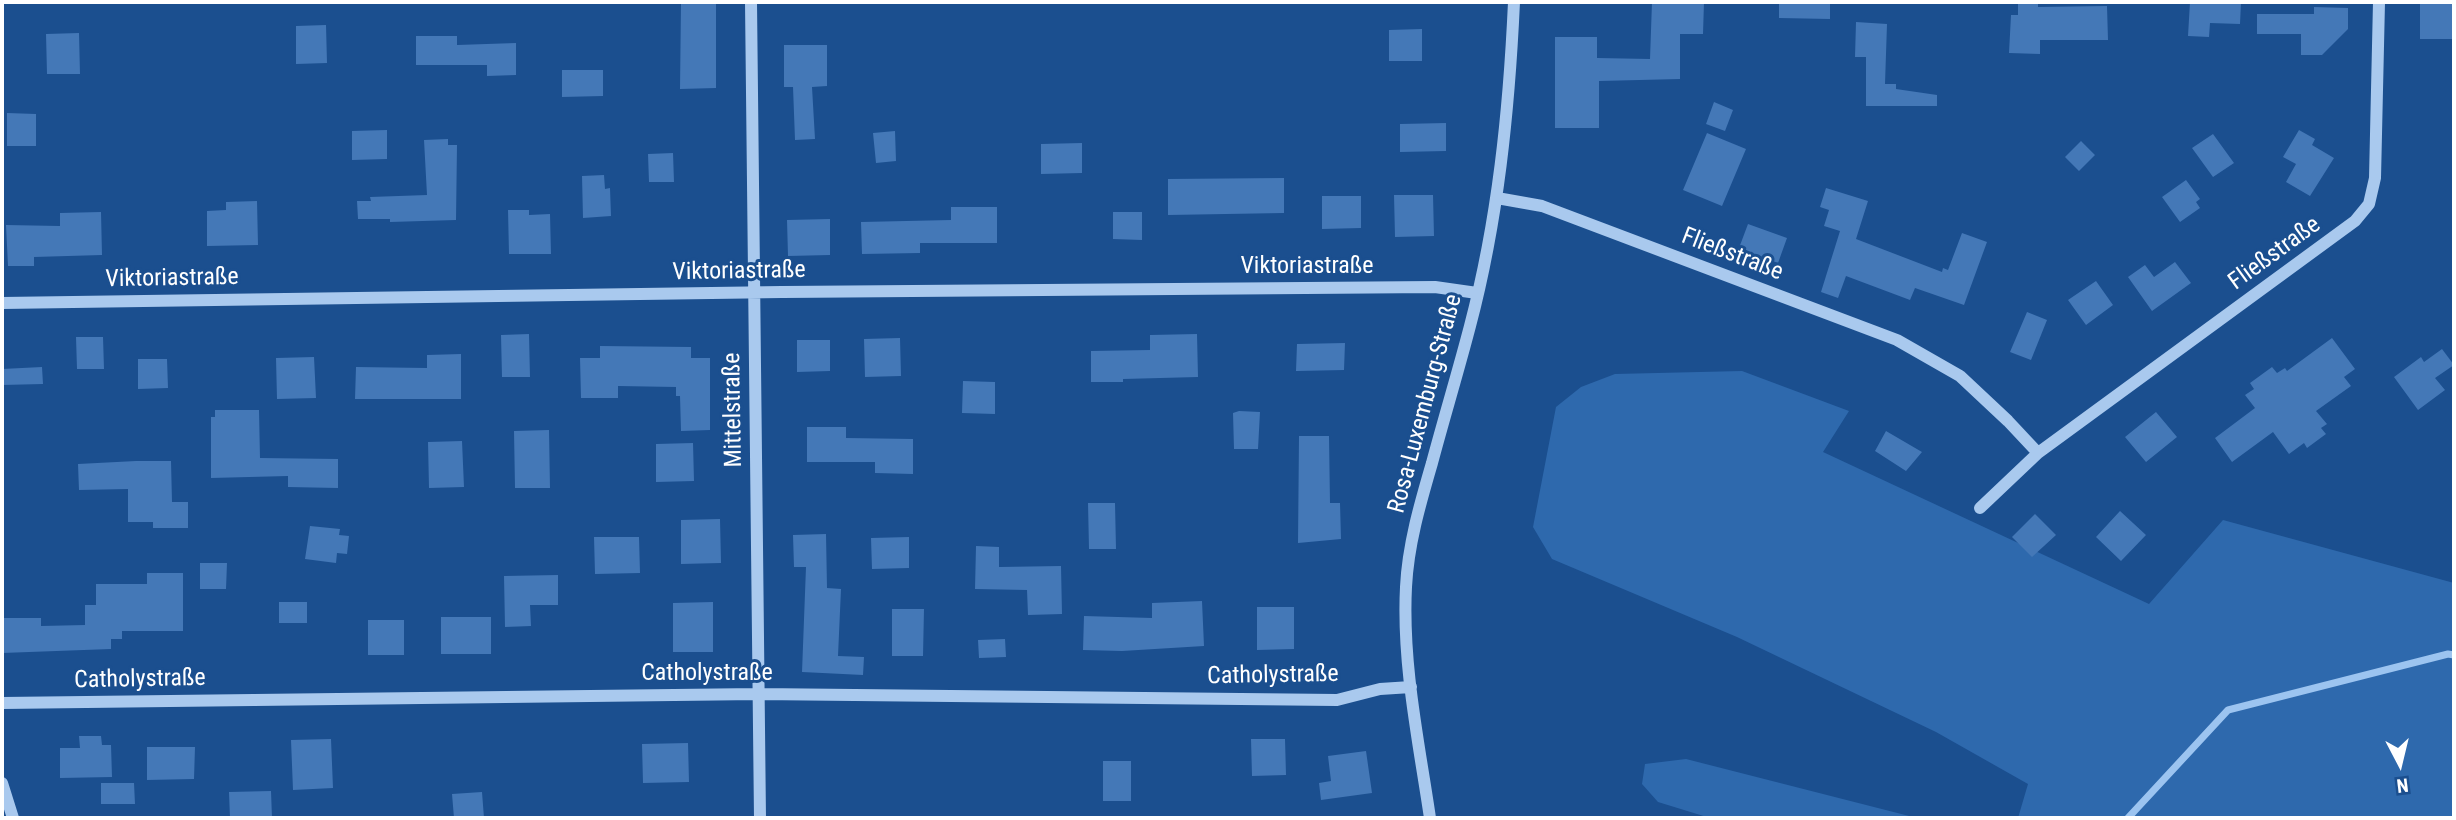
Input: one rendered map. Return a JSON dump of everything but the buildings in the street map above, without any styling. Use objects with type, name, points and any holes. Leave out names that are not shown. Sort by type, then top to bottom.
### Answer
[{"type":"street","name":"Mittelstraße","points":[[751,2],[760,818]]},
{"type":"street","name":"Rosa-Luxemburg-Straße","points":[[1430,818],[1411,687],[1406,588],[1411,546],[1477,293],[1497,198],[1511,69],[1514,2]]},
{"type":"street","name":"Fließstraße","points":[[1980,508],[2038,453],[2356,222],[2369,204],[2375,178],[2379,2]]},
{"type":"street","name":"Fließstraße","points":[[1497,198],[1542,206],[1897,340],[1960,376],[2038,453]]},
{"type":"street","name":"Viktoriastraße","points":[[2,303],[1435,287],[1477,293]]},
{"type":"street","name":"Catholystraße","points":[[2,703],[758,694],[1337,700],[1380,690],[1411,687]]},
{"type":"street","points":[[2,783],[13,818]]},
{"type":"shaded area","points":[[1742,371],[1849,411],[1823,452],[2149,604],[2223,520],[2454,583],[2454,818],[2018,818],[2028,784],[1936,732],[1737,637],[1552,559],[1533,527],[1556,407],[1581,387],[1615,374]]},
{"type":"shaded area","points":[[1686,759],[1917,818],[1710,818],[1658,802],[1642,784],[1645,764]]},
{"type":"waterway","points":[[2128,818],[2228,710],[2448,654],[2454,655]]}]
